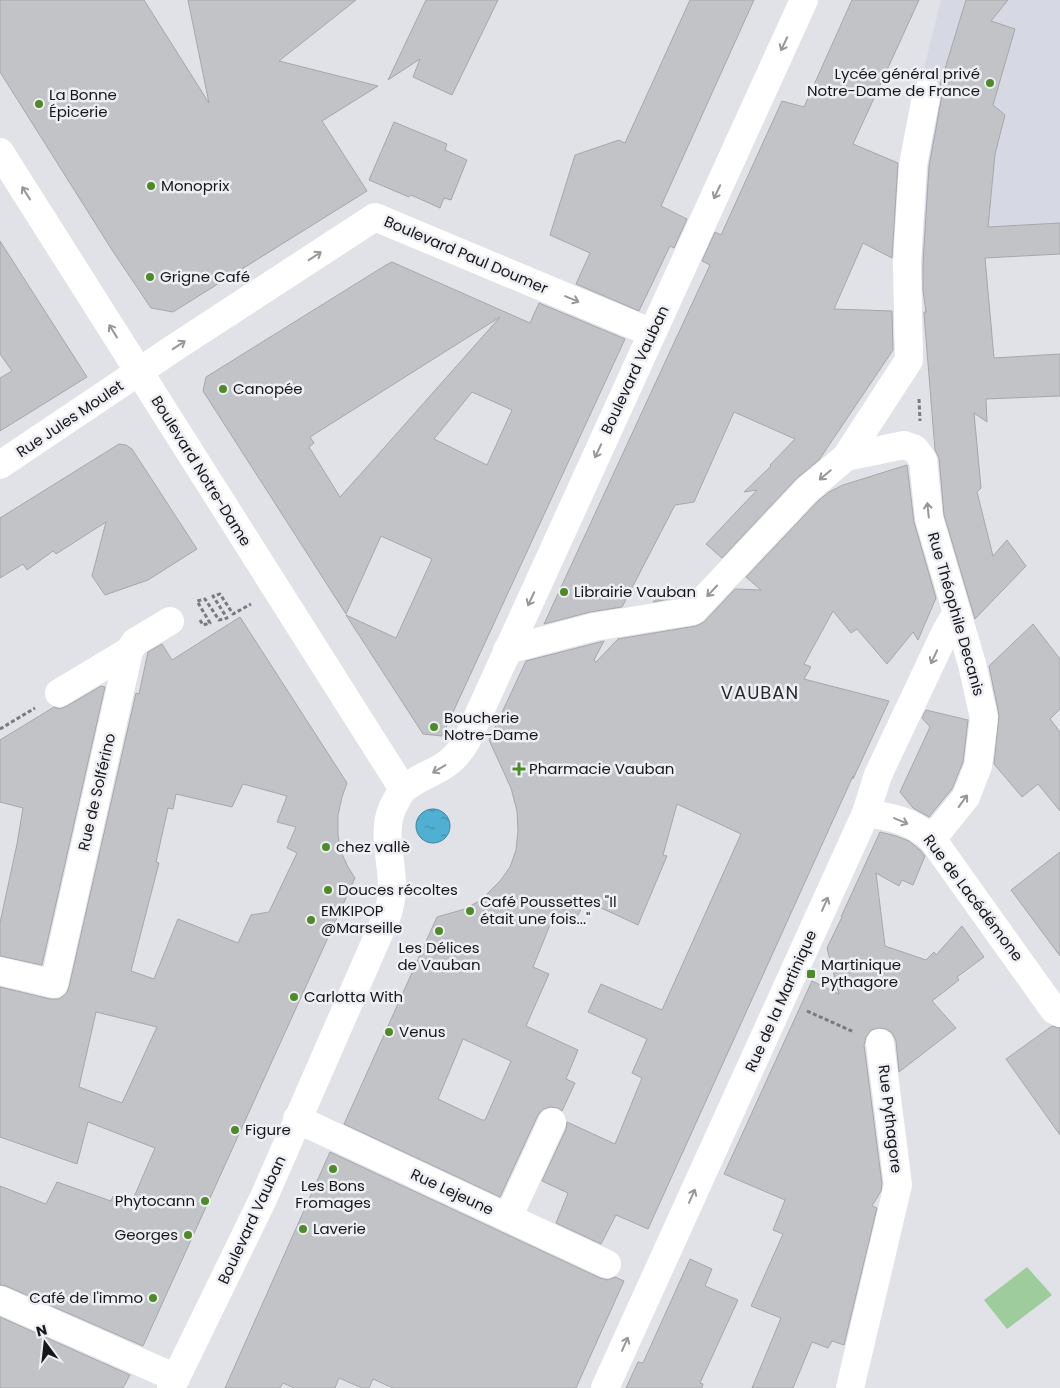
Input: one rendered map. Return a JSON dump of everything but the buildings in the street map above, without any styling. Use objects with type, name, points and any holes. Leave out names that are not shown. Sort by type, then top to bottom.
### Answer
[{"type":"street","name":"Boulevard Vauban","points":[[174,1383],[264,1197],[388,913],[392,891],[391,865],[386,834],[390,810],[403,789],[451,762],[467,740],[804,0]]},
{"type":"street","name":"Rue Théophile Decanis","points":[[507,650],[594,627],[693,611],[807,490],[846,457],[909,360],[907,264],[913,165],[927,92]]},
{"type":"street","name":"Boulevard Notre-Dame","points":[[0,152],[403,789]]},
{"type":"street","name":"Boulevard Paul Doumer","points":[[139,372],[375,217],[652,333]]},
{"type":"street","name":"Rue Jules Moulet","points":[[0,465],[139,372]]},
{"type":"street","name":"Rue Théophile Decanis","points":[[846,457],[904,445],[915,449],[923,460],[929,518],[972,664],[984,718],[978,766],[966,797],[932,839]]},
{"type":"street","name":"Rue de la Martinique","points":[[605,1388],[866,814],[878,775],[946,632],[957,614]]},
{"type":"street","points":[[59,693],[129,651],[135,642],[170,621]]},
{"type":"street","name":"Rue de Solférino","points":[[0,971],[54,984],[129,651]]},
{"type":"street","name":"Rue de Lacédémone","points":[[866,814],[895,818],[922,830],[932,839],[1054,1010],[1060,1013]]},
{"type":"street","name":"Rue Pythagore","points":[[850,1388],[898,1185],[880,1043]]},
{"type":"street","name":"Rue Lejeune","points":[[297,1119],[607,1264]]},
{"type":"street","points":[[508,1218],[552,1122]]},
{"type":"street","points":[[0,1300],[174,1383]]},
{"type":"path","points":[[203,625],[210,623],[197,601],[205,599],[219,620],[227,618],[213,596],[220,594],[233,614]]},
{"type":"path","points":[[0,729],[59,693]]},
{"type":"path","name":"Rue Pythagore","points":[[781,1000],[880,1043]]},
{"type":"shaded area","name":"Lycée général privé Notre-Dame de France","points":[[941,0],[967,0],[996,15],[1007,0],[1060,0],[1060,254],[921,261],[929,154],[903,152]]},
{"type":"green space","points":[[1027,1267],[1052,1295],[1007,1329],[984,1300]]},
{"type":"water","points":[[433,809],[440,810],[445,814],[449,819],[449,833],[445,838],[440,842],[433,843],[426,842],[421,838],[417,833],[416,826],[417,819],[421,814],[426,810]]},
{"type":"place","name":"Lycée général privé Notre-Dame de France","points":[[990,83]]},
{"type":"place","name":"La Bonne Épicerie","points":[[39,104]]},
{"type":"place","name":"Monoprix","points":[[151,186]]},
{"type":"place","name":"Grigne Café","points":[[150,277]]},
{"type":"place","name":"Canopée","points":[[223,389]]},
{"type":"place","name":"Librairie Vauban","points":[[564,592]]},
{"type":"place","name":"Boucherie Notre-Dame","points":[[434,727]]},
{"type":"place","name":"Pharmacie Vauban","points":[[519,769]]},
{"type":"place","name":"chez vallè","points":[[326,847]]},
{"type":"place","name":"Douces récoltes","points":[[328,890]]},
{"type":"place","name":"Café Poussettes \"Il était une fois...\"","points":[[470,911]]},
{"type":"place","name":"EMKIPOP @Marseille","points":[[311,920]]},
{"type":"place","name":"Les Délices de Vauban","points":[[439,931]]},
{"type":"place","name":"Martinique Pythagore","points":[[811,974]]},
{"type":"place","name":"Carlotta With","points":[[294,997]]},
{"type":"place","name":"Venus","points":[[389,1032]]},
{"type":"place","name":"Figure","points":[[235,1130]]},
{"type":"place","name":"Les Bons Fromages","points":[[333,1169]]},
{"type":"place","name":"Phytocann","points":[[205,1201]]},
{"type":"place","name":"Laverie","points":[[303,1229]]},
{"type":"place","name":"Georges","points":[[188,1235]]},
{"type":"place","name":"Café de l'immo","points":[[153,1298]]},
{"type":"district","name":"VAUBAN","points":[[760,693]]}]
